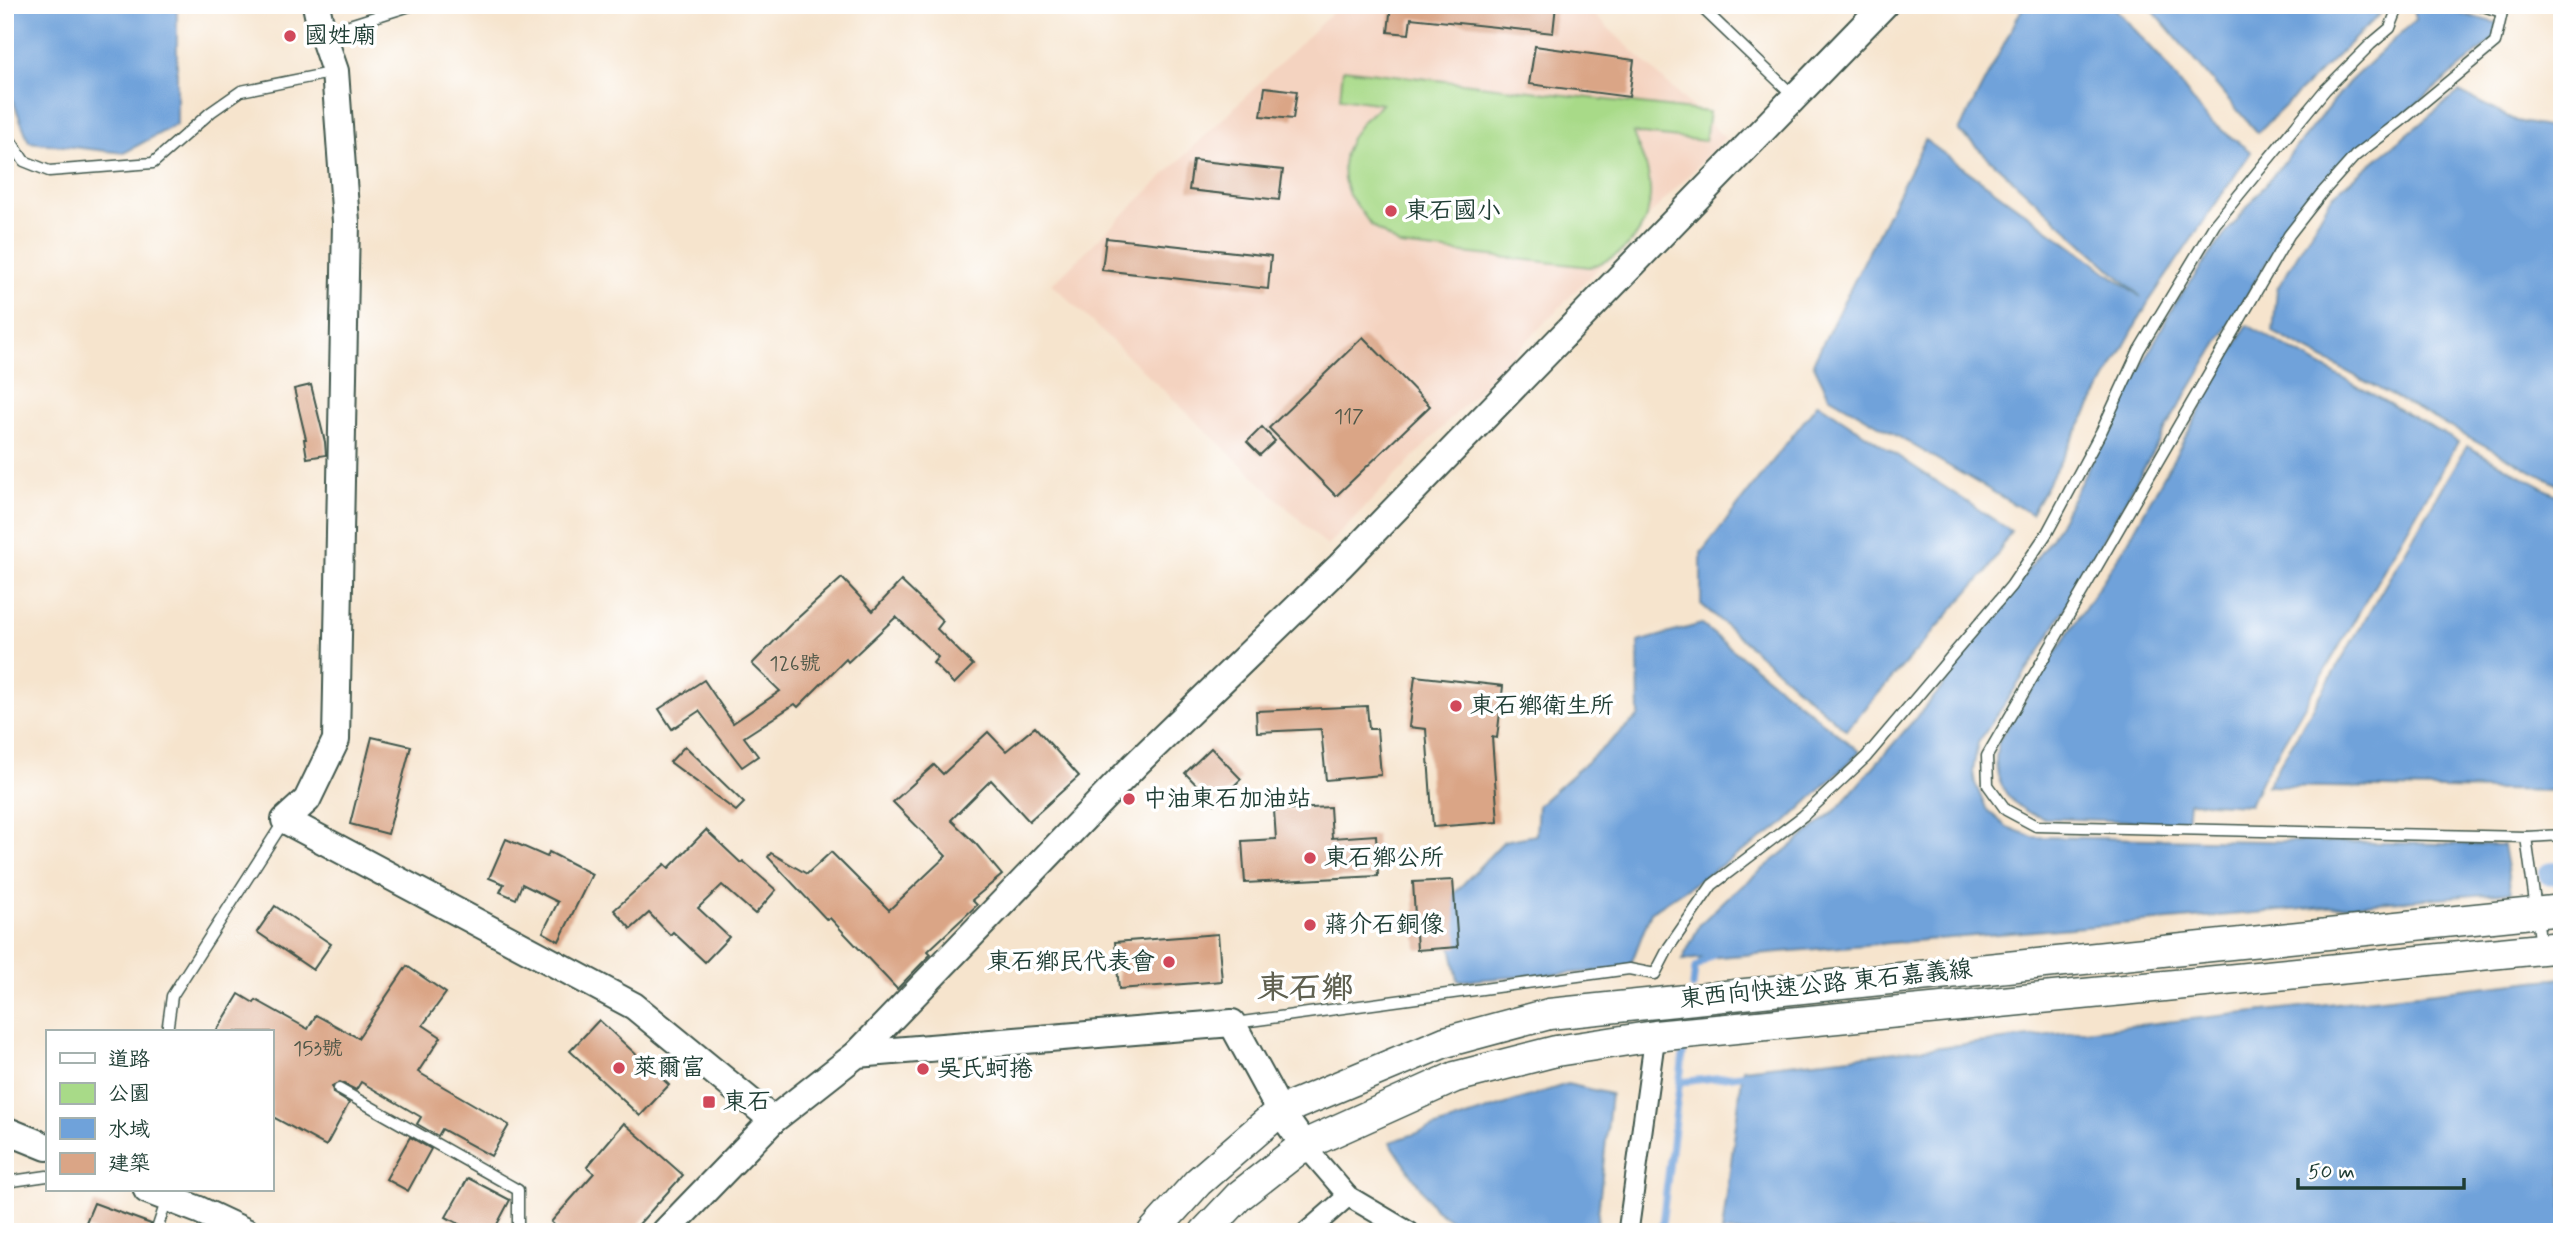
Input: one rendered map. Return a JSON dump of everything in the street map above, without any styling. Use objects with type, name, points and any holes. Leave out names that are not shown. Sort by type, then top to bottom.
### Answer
[{"type":"main road","points":[[317,5],[335,71],[346,222],[336,740],[307,800],[285,820],[634,1006],[773,1120]]},
{"type":"main road","points":[[665,1232],[773,1120],[857,1054],[1136,764],[1340,566],[1884,5]]},
{"type":"main road","name":"東西向快速公路 東石嘉義線","points":[[1153,1232],[1198,1182],[1280,1111],[1445,1042],[1549,1014],[2549,912]]},
{"type":"main road","name":"東西向快速公路 東石嘉義線","points":[[1205,1232],[1239,1196],[1304,1145],[1455,1077],[1556,1051],[1655,1036],[2551,948]]},
{"type":"main road","points":[[857,1054],[1232,1023],[1280,1111],[1304,1145]]},
{"type":"main road","points":[[5,1130],[46,1147]]},
{"type":"main road","points":[[161,1193],[246,1232]]},
{"type":"street","points":[[1628,1232],[1655,1036]]},
{"type":"street","points":[[1304,1145],[1348,1196],[1409,1232]]},
{"type":"street","points":[[1307,1232],[1348,1196]]},
{"type":"lane","points":[[323,33],[414,5]]},
{"type":"lane","points":[[1699,5],[1795,97]]},
{"type":"lane","points":[[1232,1023],[1629,969],[1655,974],[1669,947],[1712,884],[1803,816],[1866,757],[2011,586],[2047,533],[2102,430],[2139,350],[2215,224],[2325,90],[2390,28],[2399,5]]},
{"type":"lane","points":[[2480,5],[2502,12],[2495,43],[2355,156],[2289,235],[1987,756],[1988,785],[2006,810],[2036,826],[2526,837],[2562,835]]},
{"type":"lane","points":[[5,132],[24,161],[49,172],[153,163],[211,112],[242,91],[335,71]]},
{"type":"lane","points":[[167,1030],[172,996],[285,820]]},
{"type":"lane","points":[[2526,837],[2549,912],[2551,948]]},
{"type":"lane","points":[[340,1089],[518,1191],[518,1232]]},
{"type":"lane","points":[[5,1182],[46,1176]]},
{"type":"lane","points":[[156,1232],[161,1193]]},
{"type":"shaded area","name":"東石國小","points":[[1340,5],[1584,5],[1725,138],[1327,546],[1052,284]]},
{"type":"green space","points":[[1343,69],[1709,112],[1705,141],[1633,133],[1647,169],[1650,186],[1646,217],[1640,230],[1620,252],[1590,267],[1400,246],[1371,225],[1349,195],[1344,180],[1345,152],[1352,136],[1363,121],[1382,104],[1340,98]]},
{"type":"water","points":[[5,5],[177,5],[177,124],[124,153],[29,142],[5,80]]},
{"type":"water","points":[[2024,5],[2112,5],[2160,57],[2208,120],[2251,152],[2148,303],[2031,514],[1829,396],[1813,363],[1925,140],[2141,297],[1959,131]]},
{"type":"water","points":[[2148,5],[2382,5],[2382,12],[2257,133]]},
{"type":"water","points":[[2414,5],[2450,5],[2462,14],[2497,23],[2496,37],[2328,179],[2289,226],[2172,418],[2041,650],[1978,743],[1973,770],[1975,783],[1986,809],[2007,827],[2033,837],[2503,845],[2511,892],[1682,960],[1700,924],[1726,899],[1836,810],[1940,690],[2052,537],[2175,303],[2223,237],[2349,82],[2415,20]]},
{"type":"water","points":[[2459,92],[2516,121],[2562,130],[2562,487],[2273,332],[2277,289],[2333,195]]},
{"type":"water","points":[[2247,325],[2458,442],[2262,779],[2250,805],[2189,802],[2187,823],[2043,818],[2030,813],[2003,789],[1996,766],[1999,740],[2126,545]]},
{"type":"water","points":[[1818,403],[2011,531],[1989,569],[1846,730],[1701,604],[1701,553]]},
{"type":"water","points":[[2467,446],[2562,498],[2562,791],[2267,786]]},
{"type":"water","points":[[1701,624],[1860,752],[1784,824],[1651,912],[1629,969],[1458,981],[1443,905],[1504,841],[1536,835],[1538,805],[1639,716],[1638,642]]},
{"type":"water","points":[[2562,978],[2562,1232],[1722,1232],[1743,1069]]},
{"type":"water","points":[[1567,1084],[1611,1094],[1596,1232],[1467,1232],[1435,1209],[1390,1142]]},
{"type":"building","points":[[1391,5],[1556,5],[1553,33],[1411,18],[1409,34],[1388,32]]},
{"type":"building","points":[[1535,46],[1634,60],[1629,97],[1529,84]]},
{"type":"building","points":[[1265,87],[1297,91],[1293,119],[1261,116]]},
{"type":"building","points":[[1193,160],[1283,170],[1279,200],[1189,190]]},
{"type":"building","points":[[1106,238],[1271,256],[1268,289],[1102,270]]},
{"type":"building","points":[[1363,337],[1430,406],[1336,496],[1269,428]]},
{"type":"building","points":[[311,385],[326,455],[307,458],[306,439],[294,389]]},
{"type":"building","points":[[1262,427],[1275,441],[1260,455],[1247,442]]},
{"type":"building","points":[[842,578],[873,611],[901,581],[943,621],[937,629],[973,665],[954,684],[933,663],[938,657],[896,617],[848,662],[846,659],[798,707],[795,704],[744,737],[758,756],[742,767],[699,711],[672,729],[659,709],[704,680],[733,723],[780,691],[752,664]]},
{"type":"building","points":[[1415,676],[1503,686],[1497,738],[1492,737],[1498,822],[1433,827],[1426,729],[1409,727]]},
{"type":"building","points":[[1367,706],[1369,729],[1377,729],[1381,775],[1326,780],[1321,729],[1257,732],[1256,711]]},
{"type":"building","points":[[1035,727],[1079,776],[1029,821],[991,780],[951,820],[1002,875],[972,900],[977,905],[928,951],[931,954],[897,989],[768,857],[771,853],[807,874],[831,852],[889,910],[946,856],[893,802],[934,765],[943,774],[988,732],[1006,751]]},
{"type":"building","points":[[372,737],[411,746],[388,834],[350,824]]},
{"type":"building","points":[[685,746],[744,803],[736,811],[670,762]]},
{"type":"building","points":[[1211,748],[1241,779],[1215,804],[1185,773]]},
{"type":"building","name":"東石鄉公所","points":[[1330,807],[1332,838],[1376,835],[1378,876],[1245,883],[1242,841],[1276,839],[1274,810]]},
{"type":"building","points":[[706,830],[741,863],[743,861],[776,890],[755,914],[722,885],[698,908],[729,937],[705,962],[673,932],[670,935],[649,913],[631,929],[614,910],[665,864],[669,868]]},
{"type":"building","points":[[506,839],[547,857],[549,852],[592,874],[559,941],[543,932],[558,902],[522,884],[516,899],[500,892],[504,884],[489,878]]},
{"type":"building","points":[[1453,880],[1458,947],[1417,950],[1413,882]]},
{"type":"building","points":[[275,906],[331,944],[313,970],[257,932]]},
{"type":"building","name":"東石鄉民代表會","points":[[1218,934],[1222,981],[1119,989],[1115,942]]},
{"type":"building","points":[[407,966],[446,993],[423,1025],[441,1037],[418,1072],[509,1125],[491,1156],[442,1129],[438,1136],[417,1124],[421,1117],[361,1082],[356,1090],[340,1082],[332,1086],[333,1093],[349,1103],[326,1146],[273,1117],[273,1030],[217,1030],[239,994],[254,1003],[256,1000],[308,1029],[316,1015],[358,1038]]},
{"type":"building","name":"萊爾富","points":[[599,1020],[669,1085],[640,1116],[570,1051]]},
{"type":"building","points":[[624,1123],[683,1175],[632,1232],[562,1232],[551,1222],[594,1173],[587,1167]]},
{"type":"building","points":[[410,1137],[431,1149],[408,1191],[386,1179]]},
{"type":"building","points":[[468,1178],[510,1200],[493,1232],[474,1232],[446,1217]]},
{"type":"building","points":[[94,1203],[151,1224],[149,1232],[96,1232],[84,1227]]},
{"type":"waterway","points":[[2550,874],[2562,873]]},
{"type":"waterway","points":[[1693,986],[1695,968],[1715,953]]},
{"type":"waterway","points":[[1661,1232],[1684,1047]]},
{"type":"waterway","points":[[1680,1082],[1750,1074]]},
{"type":"place","name":"國姓廟","points":[[290,36]]},
{"type":"place","name":"東石國小","points":[[1391,211]]},
{"type":"place","name":"東石鄉衛生所","points":[[1456,706]]},
{"type":"place","name":"中油東石加油站","points":[[1129,799]]},
{"type":"place","name":"東石鄉公所","points":[[1310,858]]},
{"type":"place","name":"蔣介石銅像","points":[[1310,925]]},
{"type":"place","name":"東石鄉民代表會","points":[[1169,962]]},
{"type":"place","name":"萊爾富","points":[[619,1068]]},
{"type":"place","name":"吳氏蚵捲","points":[[923,1069]]},
{"type":"place","name":"東石","points":[[709,1102]]},
{"type":"district","name":"東石鄉","points":[[1305,989]]}]
